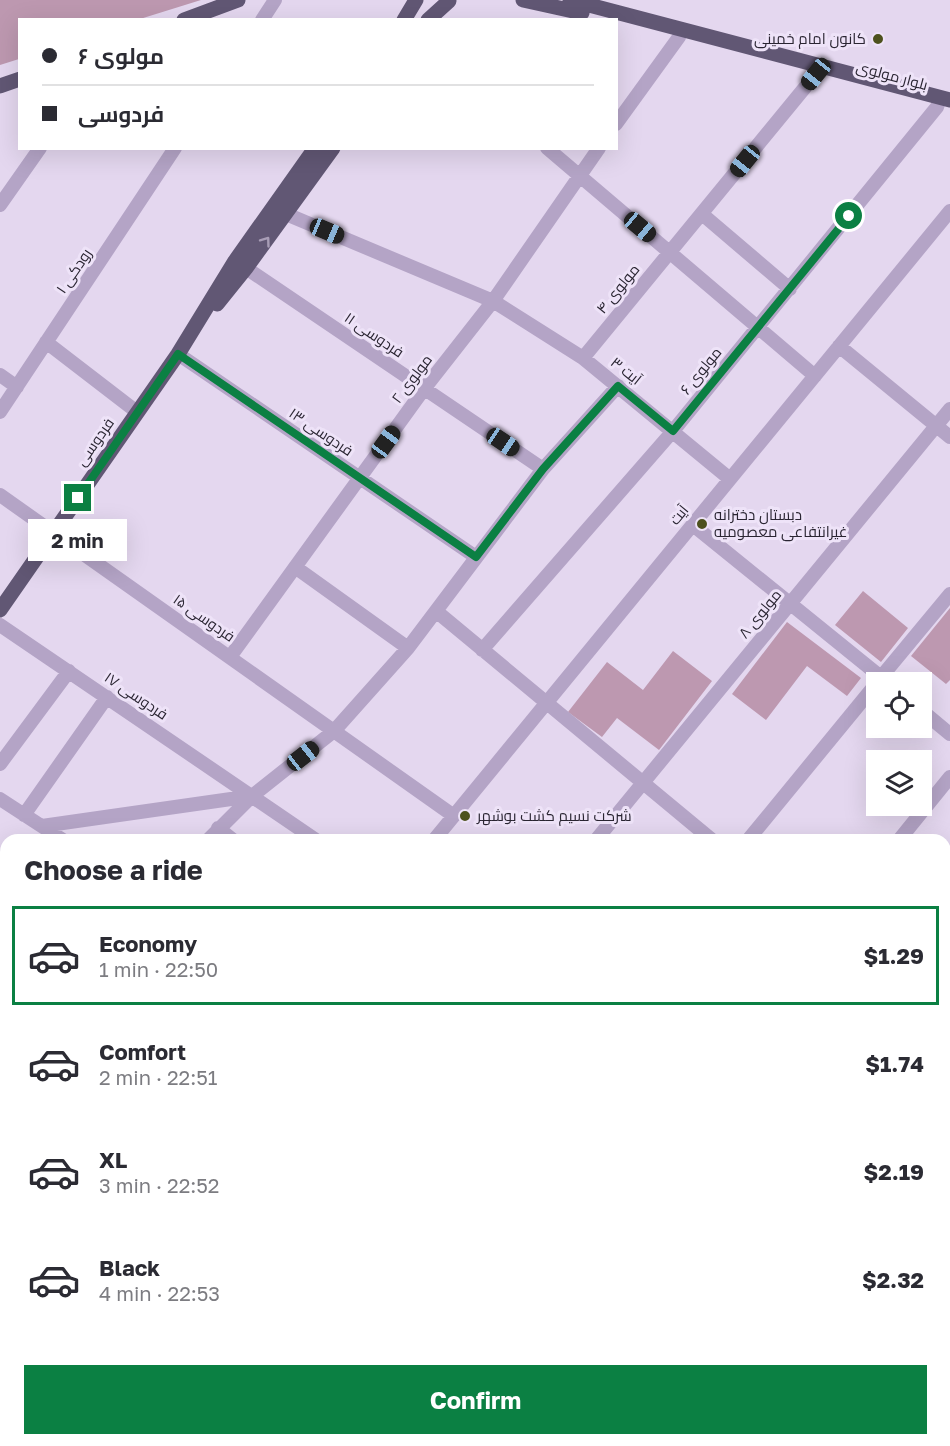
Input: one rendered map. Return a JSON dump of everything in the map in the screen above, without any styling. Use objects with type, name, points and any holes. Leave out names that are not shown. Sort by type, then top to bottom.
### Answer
[{"type":"main road","points":[[189,18],[238,0]]},
{"type":"main road","points":[[405,18],[416,0]]},
{"type":"main road","points":[[430,18],[446,0]]},
{"type":"main road","points":[[523,0],[600,18]]},
{"type":"main road","name":"بلوار مولوی","points":[[570,0],[680,33],[944,104]]},
{"type":"main road","name":"بلوار مولوی","points":[[618,21],[680,33]]},
{"type":"main road","points":[[0,86],[18,80]]},
{"type":"main road","name":"فردوسی","points":[[178,354],[235,261],[314,150]]},
{"type":"main road","name":"فردوسی","points":[[0,610],[178,354],[246,268],[332,150]]},
{"type":"street","points":[[263,18],[275,0]]},
{"type":"street","points":[[618,121],[680,33]]},
{"type":"street","name":"مولوی ۴","points":[[583,358],[818,69]]},
{"type":"street","name":"مولوی ۶","points":[[482,650],[673,431],[944,104]]},
{"type":"street","points":[[0,205],[39,150]]},
{"type":"street","name":"رودکی ۱","points":[[0,412],[174,150]]},
{"type":"street","points":[[549,150],[814,376]]},
{"type":"street","name":"مولوی ۲","points":[[230,657],[424,389],[493,301],[598,150]]},
{"type":"street","name":"آیت","points":[[439,834],[950,211]]},
{"type":"street","name":"آیت ۳","points":[[286,214],[493,301],[583,358],[730,479]]},
{"type":"street","points":[[702,214],[790,289]]},
{"type":"street","name":"فردوسی ۱۱","points":[[246,268],[543,469]]},
{"type":"street","points":[[46,342],[137,412]]},
{"type":"street","points":[[839,346],[950,437]]},
{"type":"street","name":"فردوسی ۱۳","points":[[178,354],[476,557]]},
{"type":"street","points":[[0,375],[17,387]]},
{"type":"street","points":[[213,834],[252,796],[334,731],[408,648],[543,469],[618,386]]},
{"type":"street","name":"مولوی ۸","points":[[601,834],[950,409]]},
{"type":"street","name":"فردوسی ۱۵","points":[[0,495],[454,816]]},
{"type":"street","points":[[693,525],[868,672]]},
{"type":"street","points":[[295,567],[408,648]]},
{"type":"street","points":[[888,672],[950,594]]},
{"type":"street","points":[[436,611],[705,834]]},
{"type":"street","name":"فردوسی ۱۷","points":[[0,625],[307,834]]},
{"type":"street","points":[[0,764],[69,671]]},
{"type":"street","points":[[24,814],[108,697]]},
{"type":"street","points":[[752,834],[866,699]]},
{"type":"street","points":[[932,719],[950,734]]},
{"type":"street","points":[[904,834],[950,777]]},
{"type":"street","points":[[42,826],[252,796]]},
{"type":"street","points":[[0,799],[54,834]]},
{"type":"street","points":[[218,828],[226,834]]},
{"type":"shaded area","points":[[0,0],[201,0],[143,18],[18,18],[18,59],[0,65]]},
{"type":"shaded area","points":[[863,591],[908,628],[881,662],[835,625]]},
{"type":"shaded area","points":[[950,608],[950,680],[946,684],[911,656]]},
{"type":"shaded area","points":[[787,622],[861,678],[847,696],[807,666],[766,720],[732,694]]},
{"type":"shaded area","points":[[673,651],[712,681],[659,750],[617,718],[602,737],[568,712],[607,662],[643,690]]},
{"type":"place","name":"کانون امام خمینی","points":[[878,39]]},
{"type":"place","name":"دبستان دخترانه غیرانتفاعی معصومیه","points":[[702,524]]},
{"type":"place","name":"شرکت نسیم کشت بوشهر","points":[[465,816]]},
{"type":"route","points":[[78,498],[178,354],[476,557],[543,469],[618,386],[673,431],[849,216]]}]
